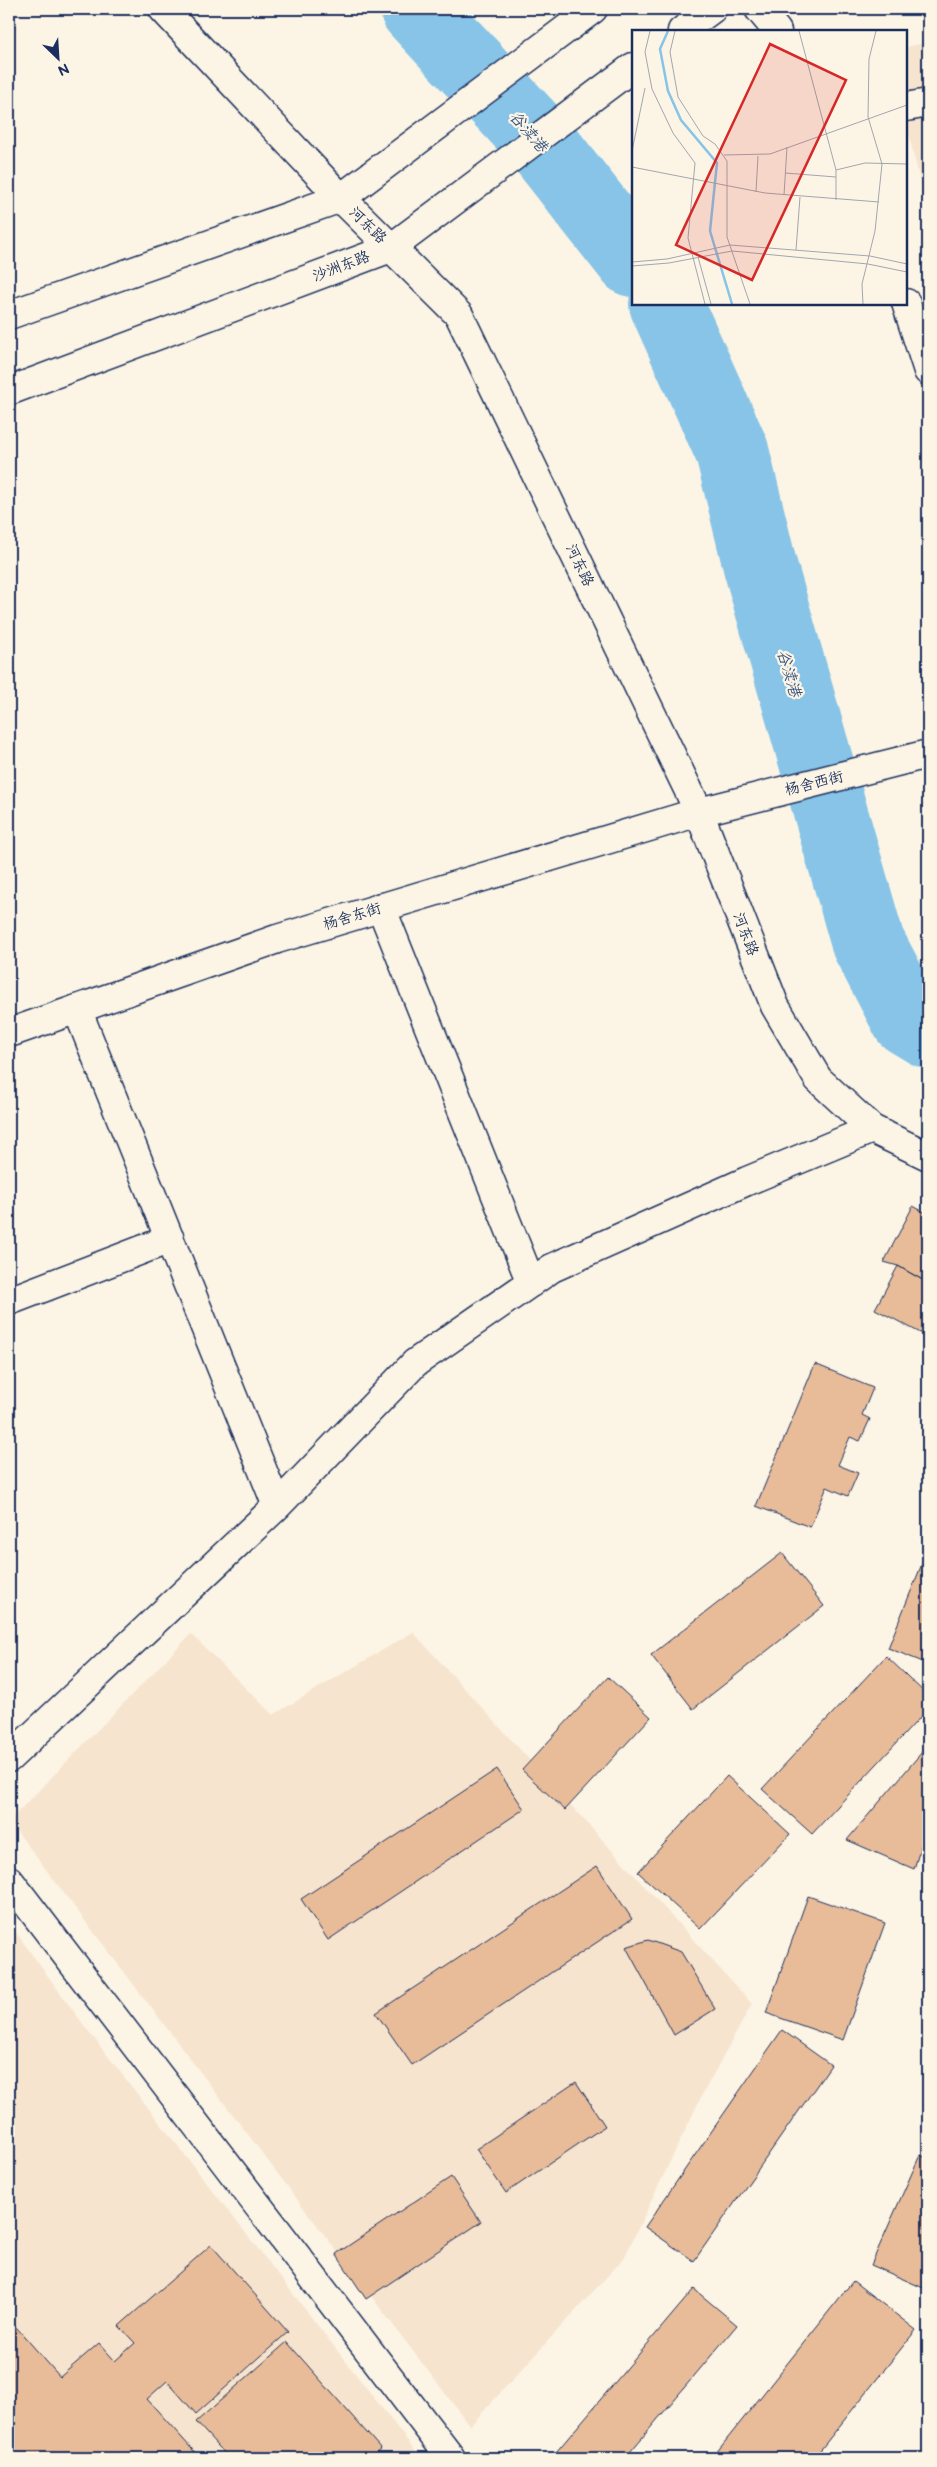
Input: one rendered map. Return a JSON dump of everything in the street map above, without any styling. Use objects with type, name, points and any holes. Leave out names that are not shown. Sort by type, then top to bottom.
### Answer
[{"type":"street","name":"河东路","points":[[163,9],[340,198],[459,315],[699,812],[775,1006],[818,1079],[872,1129],[928,1156]]},
{"type":"street","points":[[9,315],[340,198],[593,9]]},
{"type":"street","points":[[759,9],[776,30]]},
{"type":"street","name":"沙洲东路","points":[[9,391],[391,248],[632,68]]},
{"type":"street","points":[[907,107],[928,103]]},
{"type":"street","points":[[907,305],[928,371]]},
{"type":"street","name":"杨舍西街","points":[[699,812],[928,754]]},
{"type":"street","name":"杨舍东街","points":[[9,1033],[277,938],[699,812]]},
{"type":"street","points":[[381,907],[531,1283]]},
{"type":"street","points":[[77,1009],[277,1506]]},
{"type":"street","points":[[9,1758],[277,1506],[415,1363],[552,1268],[747,1181],[872,1129]]},
{"type":"street","points":[[9,1301],[170,1239]]},
{"type":"street","points":[[9,1880],[451,2458]]},
{"type":"shaded area","points":[[928,42],[928,214],[907,127],[907,47]]},
{"type":"shaded area","points":[[413,1632],[752,2004],[702,2095],[624,2258],[470,2426],[9,1821],[191,1634],[273,1715]]},
{"type":"shaded area","points":[[9,1923],[86,2028],[421,2458],[9,2458]]},
{"type":"building","points":[[913,1206],[928,1214],[928,1283],[898,1266],[884,1262]]},
{"type":"building","points":[[898,1266],[928,1283],[928,1337],[875,1309]]},
{"type":"building","points":[[815,1364],[873,1388],[862,1415],[870,1419],[860,1441],[850,1437],[838,1465],[858,1473],[848,1496],[827,1487],[810,1527],[756,1506]]},
{"type":"building","points":[[928,1549],[928,1664],[888,1648]]},
{"type":"building","points":[[782,1553],[824,1606],[693,1709],[651,1655]]},
{"type":"building","points":[[886,1656],[928,1696],[928,1709],[812,1834],[762,1789]]},
{"type":"building","points":[[608,1677],[651,1717],[565,1810],[522,1770]]},
{"type":"building","points":[[928,1745],[928,1823],[914,1869],[847,1840]]},
{"type":"building","points":[[497,1769],[524,1809],[328,1940],[301,1899]]},
{"type":"building","points":[[727,1776],[790,1834],[700,1929],[638,1872]]},
{"type":"building","points":[[597,1866],[632,1919],[412,2065],[376,2013]]},
{"type":"building","points":[[808,1896],[885,1923],[843,2040],[766,2013]]},
{"type":"building","points":[[648,1940],[681,1952],[715,2009],[674,2035],[626,1947]]},
{"type":"building","points":[[782,2030],[831,2065],[694,2261],[645,2227]]},
{"type":"building","points":[[576,2082],[605,2126],[506,2193],[476,2149]]},
{"type":"building","points":[[920,2155],[928,2158],[928,2290],[871,2265]]},
{"type":"building","points":[[451,2177],[481,2222],[366,2299],[336,2254]]},
{"type":"building","points":[[211,2245],[288,2332],[196,2414],[167,2381],[147,2399],[200,2458],[9,2458],[9,2401],[11,2399],[9,2397],[9,2319],[60,2377],[99,2343],[115,2361],[135,2343],[119,2326]]},
{"type":"building","points":[[853,2281],[916,2330],[814,2458],[712,2458]]},
{"type":"building","points":[[694,2289],[737,2325],[625,2458],[551,2458]]},
{"type":"building","points":[[287,2342],[381,2449],[370,2458],[229,2458],[196,2422]]},
{"type":"waterway","name":"谷渎港","points":[[417,9],[538,139],[632,259]]},
{"type":"waterway","name":"谷渎港","points":[[666,305],[732,451],[760,566],[868,943],[908,1019],[928,1031]]}]
